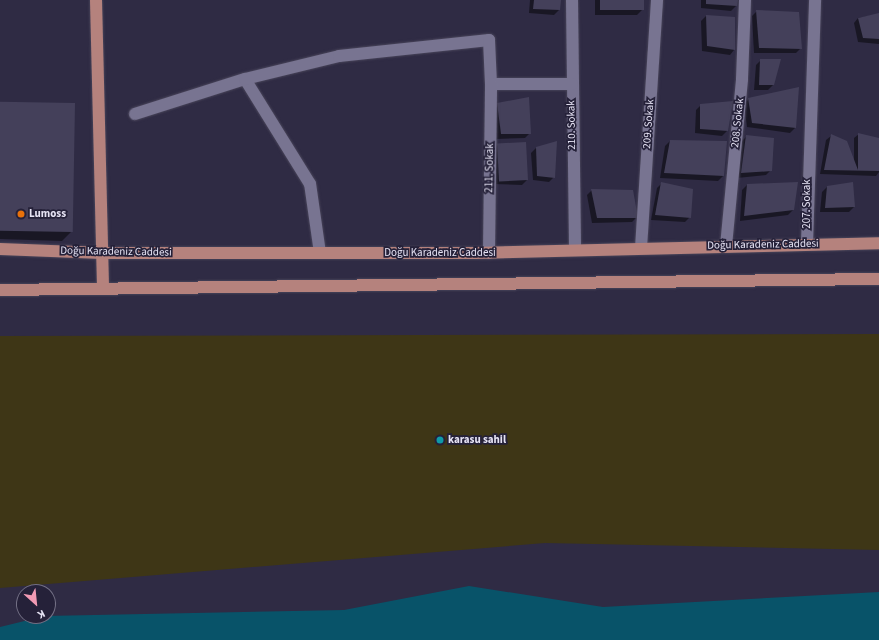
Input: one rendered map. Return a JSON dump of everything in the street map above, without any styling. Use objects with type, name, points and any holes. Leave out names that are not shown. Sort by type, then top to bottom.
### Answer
[{"type":"main road","points":[[96,0],[103,289]]},
{"type":"main road","name":"Doğu Karadeniz Caddesi","points":[[0,249],[102,253],[489,252],[879,243]]},
{"type":"main road","points":[[0,290],[879,279]]},
{"type":"street","name":"210. Sokak","points":[[572,0],[575,250]]},
{"type":"street","name":"209. Sokak","points":[[641,248],[657,0]]},
{"type":"street","name":"208. Sokak","points":[[726,246],[742,79],[746,0]]},
{"type":"street","name":"207. Sokak","points":[[807,244],[807,165],[814,79],[815,0]]},
{"type":"street","name":"211. Sokak","points":[[245,79],[339,56],[489,40],[492,84],[489,252]]},
{"type":"street","points":[[135,114],[245,79],[310,184],[320,253]]},
{"type":"street","points":[[492,84],[572,84]]},
{"type":"sand","name":"karasu sahil","points":[[879,334],[879,550],[545,543],[48,584],[16,584],[16,587],[0,588],[0,336]]},
{"type":"water","points":[[469,586],[603,607],[879,592],[879,640],[0,640],[0,627],[16,623],[56,624],[56,616],[344,610]]},
{"type":"building","points":[[534,0],[561,0],[560,10],[533,9]]},
{"type":"building","points":[[600,0],[644,0],[644,10],[600,10]]},
{"type":"building","points":[[706,0],[738,0],[737,6],[706,4]]},
{"type":"building","points":[[756,10],[799,12],[802,49],[759,48]]},
{"type":"building","points":[[879,13],[879,39],[863,38],[858,18]]},
{"type":"building","points":[[706,15],[735,17],[735,50],[707,46]]},
{"type":"building","points":[[760,59],[781,59],[774,85],[759,85]]},
{"type":"building","points":[[799,87],[796,128],[752,123],[748,98]]},
{"type":"building","points":[[529,97],[531,134],[501,134],[497,103]]},
{"type":"building","points":[[733,101],[728,131],[700,129],[700,104]]},
{"type":"building","points":[[0,102],[75,103],[73,232],[0,231]]},
{"type":"building","points":[[858,133],[879,138],[879,171],[824,170],[831,134],[847,141],[858,170]]},
{"type":"building","points":[[746,135],[774,138],[772,171],[741,173]]},
{"type":"building","points":[[670,140],[727,141],[724,176],[664,173]]},
{"type":"building","points":[[557,141],[555,178],[537,176],[536,147]]},
{"type":"building","points":[[526,142],[528,180],[499,181],[497,144]]},
{"type":"building","points":[[661,182],[693,189],[691,218],[655,215]]},
{"type":"building","points":[[798,182],[794,210],[744,216],[747,184]]},
{"type":"building","points":[[853,182],[855,207],[825,208],[827,186]]},
{"type":"building","points":[[591,189],[633,190],[638,218],[597,218]]},
{"type":"place","name":"Lumoss","points":[[21,214]]},
{"type":"place","name":"karasu sahil","points":[[440,440]]}]
